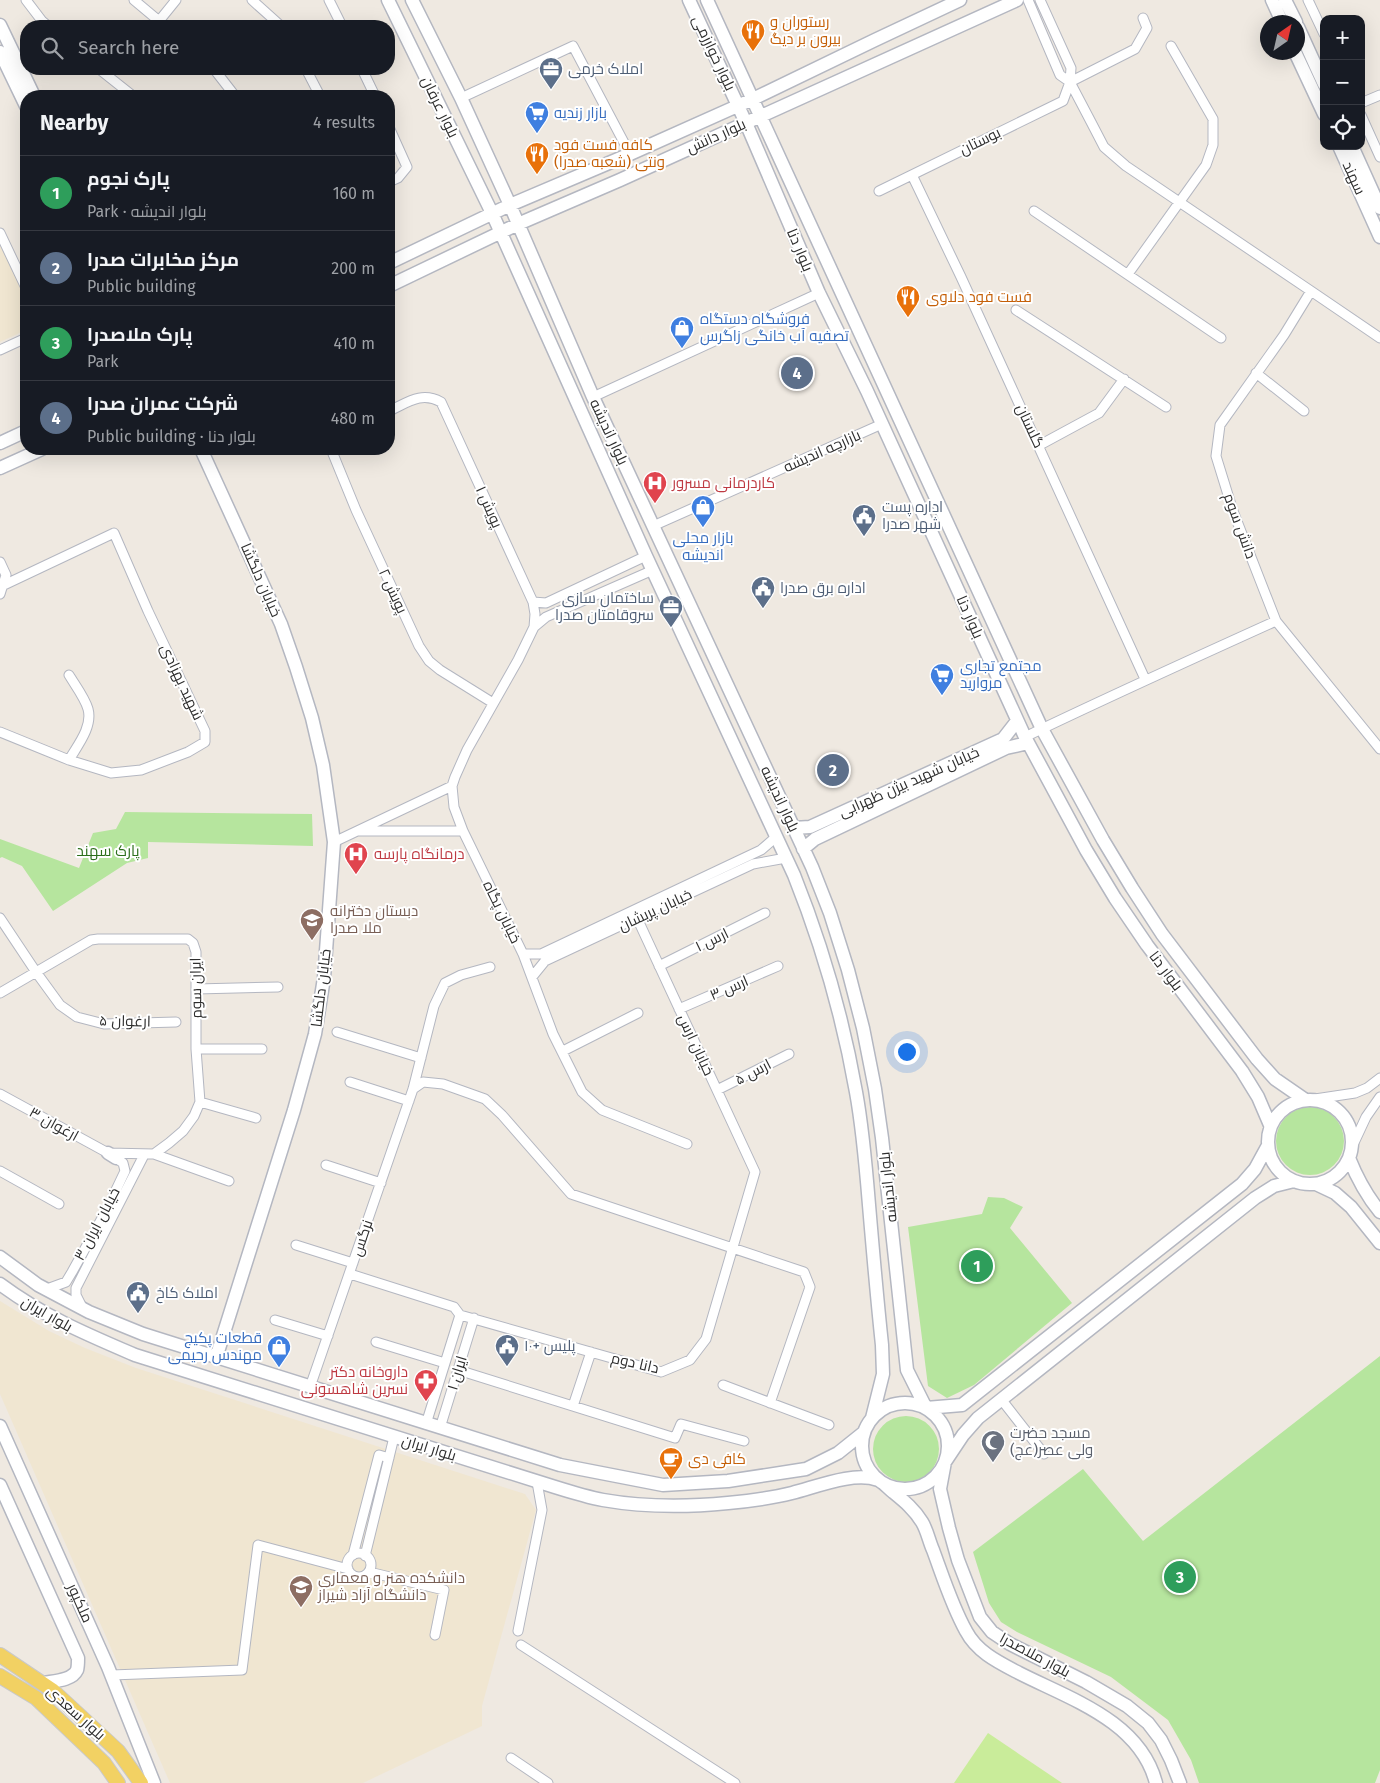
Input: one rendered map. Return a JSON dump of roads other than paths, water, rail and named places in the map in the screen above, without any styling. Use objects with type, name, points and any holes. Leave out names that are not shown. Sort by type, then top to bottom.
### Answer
[{"type":"main road","name":"بلوار عرفان","points":[[388,0],[501,233]]},
{"type":"main road","name":"بلوار عرفان","points":[[412,0],[461,98],[518,224]]},
{"type":"main road","name":"بلوار خوارزمی","points":[[689,0],[738,105]]},
{"type":"main road","name":"بلوار خوارزمی","points":[[707,0],[753,99]]},
{"type":"main road","name":"بلوار دانش","points":[[395,260],[492,213],[753,99],[960,0]]},
{"type":"main road","name":"بلوار دانش","points":[[395,283],[518,224],[620,180],[1017,0]]},
{"type":"main road","points":[[1272,0],[1279,15]]},
{"type":"main road","points":[[1285,0],[1292,15]]},
{"type":"main road","points":[[0,25],[20,67]]},
{"type":"main road","points":[[1305,42],[1320,75]]},
{"type":"main road","points":[[0,52],[20,94]]},
{"type":"main road","points":[[1299,60],[1320,105]]},
{"type":"main road","points":[[24,75],[31,90]]},
{"type":"main road","name":"بلوار دنا","points":[[753,99],[1042,729],[1103,840],[1162,934],[1257,1059],[1275,1079],[1310,1099]]},
{"type":"main road","name":"بلوار دنا","points":[[738,105],[818,293],[882,424],[1026,740],[1086,850],[1115,898],[1147,945],[1242,1071],[1258,1097],[1270,1125]]},
{"type":"main road","name":"سهند","points":[[1341,150],[1380,237]]},
{"type":"main road","name":"سهند","points":[[1354,150],[1380,208]]},
{"type":"main road","name":"بلوار اندیشه","points":[[518,224],[593,397],[794,828],[830,913],[848,970],[863,1028],[875,1089],[907,1370],[926,1408]]},
{"type":"main road","name":"بلوار اندیشه","points":[[501,233],[652,570],[786,858],[811,919],[829,975],[844,1032],[858,1102],[863,1141],[883,1374],[872,1418]]},
{"type":"main road","points":[[0,443],[20,434]]},
{"type":"main road","points":[[0,468],[29,455]]},
{"type":"main road","name":"خیابان دلگشا","points":[[204,455],[281,624],[296,667],[312,718],[323,765],[334,842],[324,978],[315,1034],[294,1110],[216,1358]]},
{"type":"main road","name":"خیابان شهید بیژن ظهرابی","points":[[794,828],[810,827],[1003,739],[1017,721]]},
{"type":"main road","name":"خیابان شهید بیژن ظهرابی","points":[[803,849],[815,839],[1026,740]]},
{"type":"main road","points":[[1351,1152],[1344,1168],[1326,1181],[1316,1184],[1294,1181],[1276,1168],[1270,1158],[1268,1147],[1270,1125],[1276,1115],[1294,1102],[1310,1099],[1328,1103],[1339,1111],[1347,1121],[1352,1134],[1351,1152],[1358,1180],[1367,1196],[1380,1212]]},
{"type":"main road","points":[[926,1408],[962,1405],[1242,1184],[1255,1169],[1268,1147]]},
{"type":"main road","points":[[945,1462],[948,1450],[947,1437],[943,1426],[936,1416],[926,1408],[915,1404],[897,1404],[881,1410],[872,1418],[863,1433],[864,1459],[870,1471],[879,1480],[890,1487],[904,1489],[917,1488],[929,1482],[939,1473],[964,1434],[978,1418],[1001,1399],[1255,1198],[1274,1186],[1294,1181]]},
{"type":"main road","points":[[1316,1184],[1334,1193],[1351,1206],[1380,1244]]},
{"type":"main road","name":"بلوار ایران","points":[[0,1257],[38,1285],[83,1309],[143,1334],[560,1465],[606,1475],[663,1485],[728,1482],[806,1469],[838,1453],[863,1433]]},
{"type":"main road","name":"بلوار ایران","points":[[0,1284],[26,1304],[80,1332],[135,1355],[536,1482],[602,1500],[661,1505],[728,1503],[791,1493],[827,1483],[862,1478],[879,1480]]},
{"type":"main road","name":"ملکپور","points":[[0,1426],[112,1675],[154,1783]]},
{"type":"main road","name":"بلوار ملاصدرا","points":[[945,1462],[940,1489],[943,1503],[958,1560],[980,1617],[992,1632],[1010,1644],[1086,1682],[1126,1706],[1148,1723],[1161,1740],[1180,1783]]},
{"type":"main road","name":"بلوار ملاصدرا","points":[[879,1480],[910,1506],[922,1523],[948,1590],[965,1630],[972,1641],[983,1652],[999,1663],[1094,1711],[1114,1724],[1132,1738],[1144,1754],[1153,1771],[1156,1783]]},
{"type":"main road","points":[[728,1482],[731,1497],[728,1503]]},
{"type":"main road","name":"ملکپور","points":[[0,1485],[78,1658],[77,1670],[74,1674],[63,1680],[43,1683]]},
{"type":"main road","name":"بلوار سعدی","points":[[0,1654],[43,1683],[118,1751],[141,1783]]},
{"type":"main road","name":"بلوار سعدی","points":[[0,1676],[36,1698],[104,1763],[118,1783]]},
{"type":"street","points":[[26,0],[41,20]]},
{"type":"street","points":[[134,0],[157,20]]},
{"type":"street","points":[[164,20],[176,0]]},
{"type":"street","points":[[252,0],[274,20]]},
{"type":"street","points":[[330,0],[339,20]]},
{"type":"street","points":[[1028,0],[1060,75],[1070,82],[1104,147],[1126,166],[1380,338]]},
{"type":"street","points":[[1040,0],[1071,68],[1070,82]]},
{"type":"street","points":[[1308,0],[1320,26]]},
{"type":"street","points":[[1070,82],[1135,49],[1147,28],[1143,18]]},
{"type":"street","points":[[461,98],[573,46],[630,154]]},
{"type":"street","points":[[1128,274],[1206,165],[1213,145],[1214,119],[1171,46]]},
{"type":"street","points":[[107,75],[125,90]]},
{"type":"street","points":[[219,75],[230,90]]},
{"type":"street","points":[[309,75],[317,90]]},
{"type":"street","points":[[365,75],[372,90]]},
{"type":"street","name":"بوستان","points":[[879,191],[1063,101],[1070,82]]},
{"type":"street","points":[[1365,101],[1380,95]]},
{"type":"street","points":[[1365,124],[1380,157]]},
{"type":"street","points":[[395,141],[407,167],[395,179]]},
{"type":"street","name":"گلستان","points":[[912,175],[1146,679]]},
{"type":"street","points":[[1034,211],[1221,338]]},
{"type":"street","points":[[0,233],[20,275]]},
{"type":"street","name":"دانش سوم","points":[[1311,291],[1284,335],[1220,425],[1216,456],[1233,511],[1276,621],[1380,749]]},
{"type":"street","points":[[593,397],[818,293]]},
{"type":"street","points":[[1016,310],[1166,407]]},
{"type":"street","points":[[0,350],[20,341]]},
{"type":"street","points":[[1256,373],[1304,411]]},
{"type":"street","points":[[1038,446],[1099,413],[1124,379]]},
{"type":"street","name":"پویش ۱","points":[[395,408],[426,396],[432,396],[441,402],[532,602]]},
{"type":"street","name":"بازارچه اندیشه","points":[[653,526],[882,424]]},
{"type":"street","name":"پویش ۲","points":[[333,455],[419,646],[429,661],[440,670],[493,703]]},
{"type":"street","name":"شهید بهزادی","points":[[0,732],[69,760],[111,773],[141,770],[188,752],[205,742],[205,731],[148,611],[114,533],[2,583]]},
{"type":"street","points":[[534,627],[532,602],[546,602],[646,556]]},
{"type":"street","points":[[0,562],[6,575],[0,594]]},
{"type":"street","points":[[334,842],[452,786],[467,750],[518,660],[534,627],[546,617],[652,570]]},
{"type":"street","points":[[1026,740],[1042,729],[1146,679],[1276,621]]},
{"type":"street","points":[[69,675],[88,710],[89,721],[83,737],[69,760]]},
{"type":"street","name":"خیابان پگاه","points":[[452,786],[454,807],[463,831],[523,954],[553,1034],[582,1092],[602,1110],[686,1144]]},
{"type":"street","points":[[356,831],[463,831]]},
{"type":"street","name":"خیابان پریشان","points":[[523,954],[541,954],[761,850],[776,837]]},
{"type":"street","name":"خیابان پریشان","points":[[532,977],[545,961],[753,864],[786,858]]},
{"type":"street","name":"ارس ۱","points":[[660,966],[765,914]]},
{"type":"street","name":"ارغوان ۵","points":[[0,918],[60,1005],[76,1017],[104,1024],[176,1022]]},
{"type":"street","name":"خیابان ارس","points":[[637,918],[755,1172]]},
{"type":"street","name":"ایران سوم","points":[[0,993],[90,940],[188,940],[193,943],[196,952],[196,1049],[200,1102]]},
{"type":"street","name":"ارس ۳","points":[[679,1009],[778,966]]},
{"type":"street","name":"نرگس","points":[[310,1387],[409,1101],[434,1006],[445,983],[461,975],[490,967]]},
{"type":"street","points":[[196,989],[278,986]]},
{"type":"street","points":[[563,1051],[638,1013]]},
{"type":"street","points":[[337,1032],[421,1058]]},
{"type":"street","points":[[196,1049],[262,1050]]},
{"type":"street","name":"ارس ۵","points":[[717,1090],[789,1054]]},
{"type":"street","points":[[1310,1099],[1354,1093],[1367,1088],[1380,1078]]},
{"type":"street","points":[[350,1082],[409,1101]]},
{"type":"street","points":[[413,1088],[423,1082],[443,1084],[484,1099],[502,1114],[571,1194],[804,1272],[810,1287],[770,1402]]},
{"type":"street","name":"ارغوان ۳","points":[[0,1094],[112,1155]]},
{"type":"street","points":[[1351,1152],[1366,1117],[1380,1097]]},
{"type":"street","points":[[154,1154],[183,1131],[194,1116],[200,1102],[256,1118]]},
{"type":"street","name":"خیابان ایران ۳","points":[[83,1309],[76,1295],[76,1288],[144,1154]]},
{"type":"street","points":[[112,1155],[154,1154],[229,1181]]},
{"type":"street","name":"خیابان ایران ۳","points":[[47,1289],[66,1282],[106,1211],[125,1171],[123,1163],[112,1155]]},
{"type":"street","points":[[326,1165],[381,1183]]},
{"type":"street","points":[[0,1171],[59,1204]]},
{"type":"street","name":"دانا دوم","points":[[350,1274],[454,1307],[460,1315],[661,1372],[690,1360],[706,1339],[755,1172]]},
{"type":"street","points":[[296,1245],[353,1264]]},
{"type":"street","name":"ایران ۱","points":[[426,1424],[460,1315]]},
{"type":"street","name":"ایران ۱","points":[[440,1428],[474,1318]]},
{"type":"street","points":[[275,1320],[328,1336]]},
{"type":"street","points":[[376,1342],[445,1363]]},
{"type":"street","points":[[573,1406],[591,1352]]},
{"type":"street","points":[[458,1370],[675,1438],[681,1424],[744,1441]]},
{"type":"street","points":[[723,1385],[829,1425]]},
{"type":"street","points":[[1001,1399],[1044,1454]]},
{"type":"street","points":[[366,1556],[394,1437]]},
{"type":"street","points":[[354,1555],[379,1455],[389,1458]]},
{"type":"street","points":[[518,1631],[542,1510],[536,1482]]},
{"type":"street","points":[[112,1675],[242,1670],[258,1545],[348,1569]]},
{"type":"street","points":[[369,1572],[370,1562],[366,1556],[362,1554],[354,1555],[348,1560],[348,1569],[352,1575],[359,1577],[369,1572],[444,1590],[435,1635]]},
{"type":"street","points":[[521,1645],[735,1783]]},
{"type":"street","points":[[511,1758],[548,1783]]},
{"type":"place","name":"رستوران و بیرون بر دیگ","points":[[753,52]]},
{"type":"place","name":"املاک خرمی","points":[[551,90]]},
{"type":"place","name":"بازار زندیه","points":[[537,134]]},
{"type":"place","name":"کافه فست فود ونتی (شعبه صدرا)","points":[[537,175]]},
{"type":"place","name":"فست فود دلاوی","points":[[908,318]]},
{"type":"place","name":"فروشگاه دستگاه تصفیه آب خانگی زاگرس","points":[[682,349]]},
{"type":"place","name":"شرکت عمران صدرا","points":[[797,373]]},
{"type":"place","name":"کاردرمانی مسرور","points":[[655,504]]},
{"type":"place","name":"بازار محلی اندیشه","points":[[703,528]]},
{"type":"place","name":"اداره پست شهر صدرا","points":[[864,537]]},
{"type":"place","name":"اداره برق صدرا","points":[[763,609]]},
{"type":"place","name":"ساختمان سازی سروقامتان صدرا","points":[[671,628]]},
{"type":"place","name":"مجتمع تجاری مروارید","points":[[942,696]]},
{"type":"place","name":"مرکز مخابرات صدرا","points":[[833,770]]},
{"type":"place","name":"درمانگاه پارسه","points":[[356,875]]},
{"type":"place","name":"دبستان دخترانه ملا صدرا","points":[[312,941]]},
{"type":"place","name":"پارک نجوم","points":[[977,1266]]},
{"type":"place","name":"املاک کاخ","points":[[138,1314]]},
{"type":"place","name":"پلیس +۱۰","points":[[507,1367]]},
{"type":"place","name":"قطعات پکیج مهندس رحیمی","points":[[279,1368]]},
{"type":"place","name":"داروخانه دکتر نسرین شاهسونی","points":[[426,1402]]},
{"type":"place","name":"مسجد حضرت ولی عصر(عج)","points":[[993,1463]]},
{"type":"place","name":"کافی دی","points":[[671,1480]]},
{"type":"place","name":"پارک ملاصدرا","points":[[1180,1577]]},
{"type":"place","name":"دانشکده هنر و معماری دانشگاه آزاد شیراز","points":[[301,1608]]},
{"type":"park label","name":"پارک سهند","points":[[108,851]]}]
